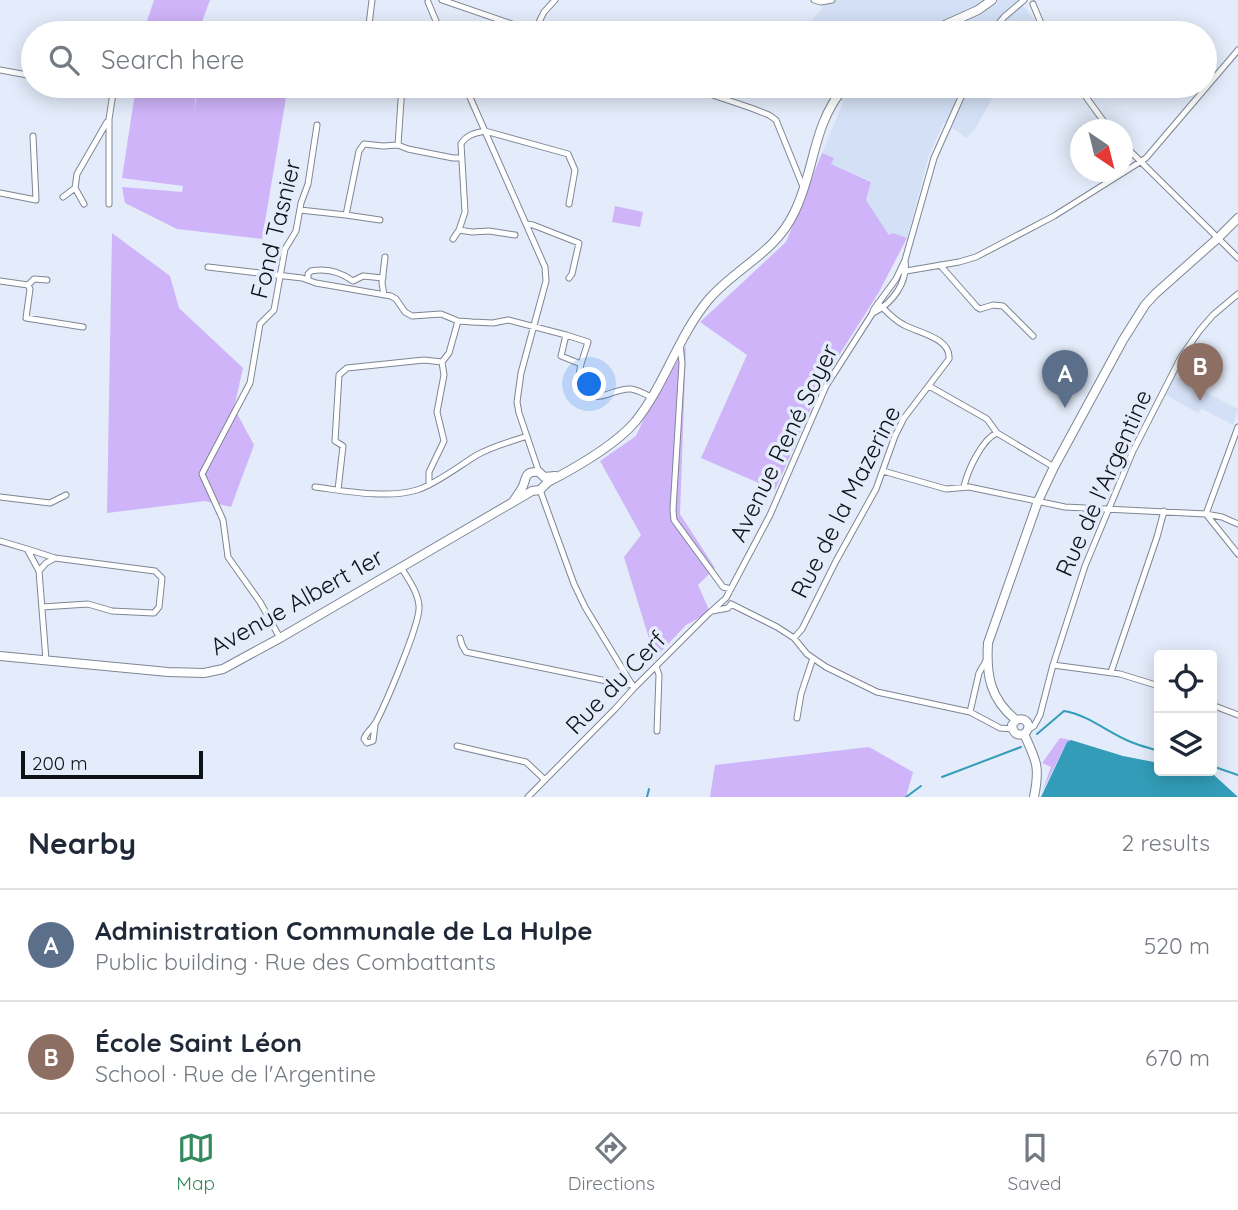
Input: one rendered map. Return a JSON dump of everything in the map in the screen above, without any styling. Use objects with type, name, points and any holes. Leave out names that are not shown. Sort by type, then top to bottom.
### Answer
[{"type":"main road","points":[[953,21],[992,0]]},
{"type":"main road","name":"Avenue Albert 1er","points":[[513,502],[524,483],[528,489],[538,481],[564,472],[611,444],[635,421],[651,397],[688,327],[727,282],[774,243],[794,214],[804,189],[818,132],[836,98]]},
{"type":"main road","points":[[1016,720],[1000,703],[991,687],[987,665],[988,643],[1038,501],[1105,371],[1145,305],[1238,218]]},
{"type":"main road","name":"Avenue Albert 1er","points":[[0,656],[168,672],[204,673],[223,669],[513,502],[538,481]]},
{"type":"main road","points":[[1027,728],[1017,734],[1012,725],[1016,720],[1022,719],[1027,728],[1038,769],[1034,797]]},
{"type":"street","points":[[369,21],[372,0]]},
{"type":"street","points":[[442,0],[504,21]]},
{"type":"street","points":[[540,21],[544,12],[555,0]]},
{"type":"street","points":[[814,0],[832,0]]},
{"type":"street","points":[[1001,21],[1025,0],[1032,2],[1040,21]]},
{"type":"street","points":[[427,1],[436,21]]},
{"type":"street","points":[[1217,75],[1238,50]]},
{"type":"street","points":[[0,70],[21,74]]},
{"type":"street","points":[[108,204],[109,119],[112,98]]},
{"type":"street","points":[[398,145],[400,98]]},
{"type":"street","points":[[470,98],[546,273],[544,294],[518,392],[519,413],[534,457],[538,481],[574,584],[633,686]]},
{"type":"street","points":[[721,98],[776,120],[804,189]]},
{"type":"street","points":[[960,98],[934,158],[903,271],[967,260],[1054,216],[1146,158],[1197,98]]},
{"type":"street","points":[[1087,98],[1102,119]]},
{"type":"street","points":[[84,204],[75,188],[77,174],[109,119]]},
{"type":"street","name":"Fond Tasnier","points":[[280,638],[260,602],[228,557],[223,520],[202,474],[247,391],[260,324],[275,310],[285,249],[296,231],[308,184],[317,125]]},
{"type":"street","points":[[453,239],[465,212],[462,142],[472,134],[485,131],[568,154],[575,170],[569,204]]},
{"type":"street","points":[[0,193],[36,200],[33,136]]},
{"type":"street","points":[[346,215],[360,148],[364,145],[398,145],[461,158]]},
{"type":"street","points":[[1133,155],[1238,258]]},
{"type":"street","points":[[63,197],[75,188]]},
{"type":"street","points":[[300,210],[380,220]]},
{"type":"street","points":[[527,224],[579,243],[569,278]]},
{"type":"street","points":[[458,230],[515,235]]},
{"type":"street","points":[[384,295],[386,257]]},
{"type":"street","points":[[940,265],[977,307],[980,309],[993,305],[1003,306],[1033,336]]},
{"type":"street","points":[[208,267],[307,279],[316,284],[384,295],[396,299],[405,312],[412,316],[441,314],[458,321],[493,323],[508,320],[566,335],[588,342],[579,379],[586,393],[600,397],[631,389],[651,397]]},
{"type":"street","points":[[307,279],[311,271],[319,270],[341,273],[353,281]]},
{"type":"street","name":"Avenue René Soyer","points":[[727,603],[731,589],[770,515],[826,386],[872,314],[880,305],[892,299],[904,281],[903,271]]},
{"type":"street","points":[[353,281],[363,276],[383,278]]},
{"type":"street","points":[[28,285],[34,279],[47,280]]},
{"type":"street","points":[[0,281],[28,285]]},
{"type":"street","points":[[353,281],[353,289]]},
{"type":"street","points":[[28,285],[30,289],[26,318],[83,327]]},
{"type":"street","name":"Rue de l'Argentine","points":[[1027,728],[1034,726],[1038,719],[1084,566],[1133,451],[1181,357],[1213,315],[1238,294]]},
{"type":"street","name":"Rue de la Mazerine","points":[[794,638],[802,629],[876,489],[904,418],[949,359],[950,353],[943,343],[903,324],[880,305]]},
{"type":"street","points":[[429,485],[429,472],[444,441],[436,412],[444,374],[442,362],[449,353],[458,321]]},
{"type":"street","points":[[566,335],[561,356],[581,364]]},
{"type":"street","points":[[680,344],[682,363],[674,520],[723,587],[731,589]]},
{"type":"street","points":[[338,490],[343,446],[335,441],[339,374],[347,368],[424,360],[442,362]]},
{"type":"street","points":[[929,386],[987,419],[997,433],[1054,467]]},
{"type":"street","points":[[1206,514],[1238,427]]},
{"type":"street","points":[[964,486],[967,473],[989,436],[997,433]]},
{"type":"street","points":[[315,487],[403,493],[429,485],[480,453],[527,436]]},
{"type":"street","points":[[883,471],[946,489],[964,486],[1065,507],[1206,514],[1238,524]]},
{"type":"street","points":[[0,496],[50,503],[66,495]]},
{"type":"street","points":[[1111,672],[1164,511]]},
{"type":"street","points":[[1206,514],[1238,554]]},
{"type":"street","points":[[0,541],[55,558],[155,571],[162,578],[159,607],[151,614],[112,611],[88,604],[42,607]]},
{"type":"street","points":[[27,549],[39,571],[46,660]]},
{"type":"street","points":[[39,571],[55,558]]},
{"type":"street","points":[[375,725],[416,625],[419,611],[416,594],[401,567]]},
{"type":"street","points":[[727,603],[794,638],[807,654],[826,667],[877,692],[970,712],[1000,728],[1013,729]]},
{"type":"street","name":"Rue du Cerf","points":[[528,797],[615,709],[633,686],[712,611],[727,603]]},
{"type":"street","name":"Rue du Cerf","points":[[460,638],[466,652],[633,686]]},
{"type":"street","points":[[797,718],[801,694],[813,658]]},
{"type":"street","points":[[970,712],[979,673],[988,658]]},
{"type":"street","points":[[1053,665],[1111,672],[1154,685]]},
{"type":"street","points":[[656,666],[659,675],[657,731]]},
{"type":"street","points":[[1217,707],[1238,715]]},
{"type":"street","points":[[457,746],[526,762],[545,780]]},
{"type":"shaded area","points":[[154,0],[210,0],[202,21],[147,21]]},
{"type":"shaded area","points":[[829,0],[1018,0],[1035,20],[1035,21],[811,21]]},
{"type":"shaded area","points":[[134,98],[195,98],[194,113],[196,98],[286,98],[262,239],[177,229],[125,203],[122,187],[182,192],[183,186],[122,178]]},
{"type":"shaded area","points":[[841,98],[992,98],[974,131],[966,138],[944,122],[929,155],[907,238],[890,236],[866,200],[871,181],[831,164],[833,158],[822,153],[843,103]]},
{"type":"shaded area","points":[[822,153],[834,158],[831,164],[871,182],[866,200],[889,235],[893,233],[907,238],[879,292],[824,379],[775,490],[701,458],[747,355],[700,322],[786,242]]},
{"type":"shaded area","points":[[615,206],[643,212],[640,227],[612,222]]},
{"type":"shaded area","points":[[112,233],[170,276],[179,308],[243,368],[234,408],[254,445],[231,507],[205,501],[107,513]]},
{"type":"shaded area","points":[[686,346],[680,514],[715,568],[698,585],[710,612],[686,625],[655,658],[624,557],[641,535],[600,461],[636,436]]},
{"type":"shaded area","points":[[1175,376],[1238,409],[1233,425],[1202,409],[1198,413],[1166,395]]},
{"type":"shaded area","points":[[1060,738],[1071,740],[1067,742],[1042,792],[1051,767],[1042,763]]},
{"type":"shaded area","points":[[869,747],[913,772],[906,797],[710,797],[715,765]]},
{"type":"water","points":[[1071,740],[1123,756],[1154,762],[1154,776],[1215,776],[1238,797],[1041,797],[1067,742]]},
{"type":"waterway","points":[[1037,734],[1064,711],[1082,716],[1131,742],[1154,749]]},
{"type":"waterway","points":[[942,777],[1021,747]]},
{"type":"waterway","points":[[1217,768],[1238,775]]},
{"type":"waterway","points":[[906,797],[921,786]]},
{"type":"waterway","points":[[647,797],[649,789]]},
{"type":"place","name":"École Saint Léon","points":[[1200,401]]},
{"type":"place","name":"Administration Communale de La Hulpe","points":[[1065,408]]}]
